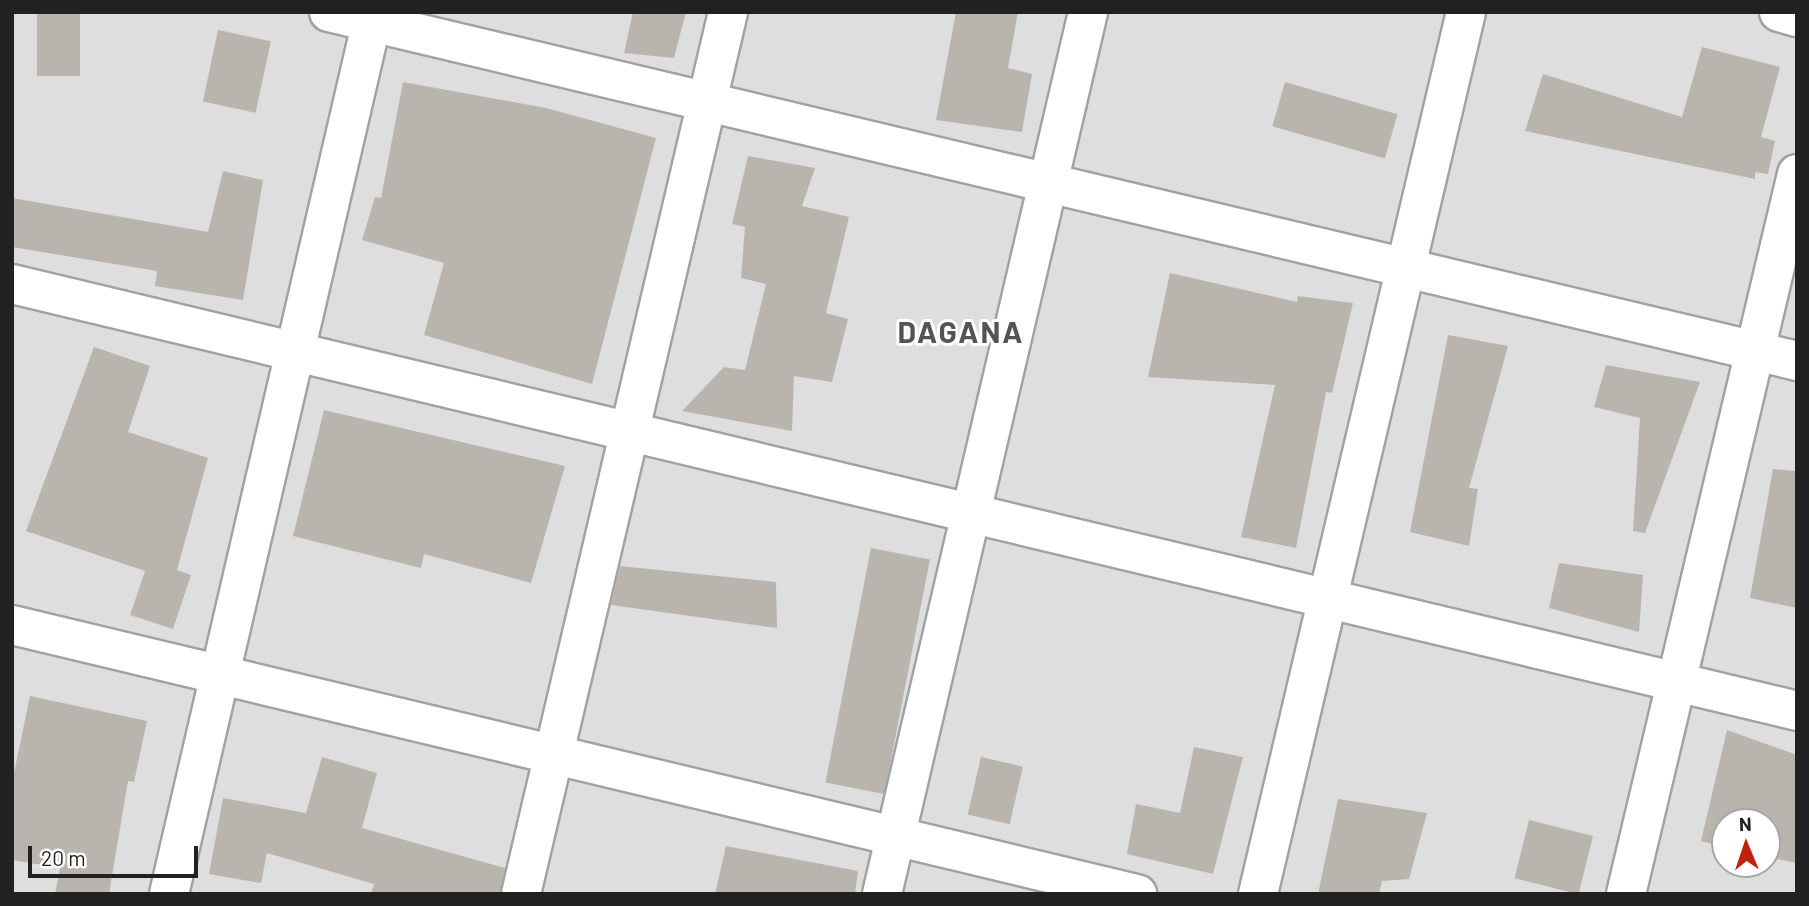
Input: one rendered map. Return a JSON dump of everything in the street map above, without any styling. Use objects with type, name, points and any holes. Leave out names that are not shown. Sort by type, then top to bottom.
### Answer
[{"type":"street","points":[[329,12],[373,17],[706,103],[1797,361]]},
{"type":"street","points":[[521,894],[728,12]]},
{"type":"street","points":[[882,894],[1088,12]]},
{"type":"street","points":[[1258,894],[1466,12]]},
{"type":"street","points":[[1779,12],[1797,17]]},
{"type":"street","points":[[169,894],[373,17]]},
{"type":"street","points":[[1626,894],[1797,174]]},
{"type":"street","points":[[12,284],[1797,711]]},
{"type":"street","points":[[12,625],[1136,894]]},
{"type":"shaded area","points":[[12,12],[1797,12],[1797,894],[12,894]]},
{"type":"building","points":[[37,12],[80,12],[80,76],[37,76]]},
{"type":"building","points":[[633,12],[686,12],[674,58],[624,53]]},
{"type":"building","points":[[956,12],[1018,12],[1008,68],[1032,74],[1022,132],[936,120]]},
{"type":"building","points":[[218,30],[271,41],[256,113],[203,101]]},
{"type":"building","points":[[1702,47],[1780,67],[1761,137],[1775,141],[1768,174],[1755,172],[1755,179],[1525,131],[1543,74],[1682,117]]},
{"type":"building","points":[[403,82],[546,108],[656,138],[592,384],[424,335],[444,263],[362,240],[375,197],[381,198]]},
{"type":"building","points":[[1285,82],[1397,114],[1385,158],[1272,126]]},
{"type":"building","points":[[748,156],[815,168],[802,206],[849,217],[826,313],[848,319],[832,382],[794,376],[792,431],[682,411],[724,367],[745,370],[766,284],[741,278],[745,227],[732,224]]},
{"type":"building","points":[[223,171],[263,180],[243,300],[155,286],[157,271],[12,247],[12,198],[208,232]]},
{"type":"building","points":[[1170,273],[1297,302],[1298,296],[1353,303],[1332,393],[1326,392],[1296,548],[1241,537],[1275,385],[1148,377]]},
{"type":"building","points":[[1448,335],[1508,346],[1469,488],[1478,489],[1469,546],[1410,532]]},
{"type":"building","points":[[94,347],[150,366],[128,432],[208,458],[177,570],[191,575],[173,629],[130,615],[145,571],[26,531]]},
{"type":"building","points":[[1606,365],[1700,382],[1645,533],[1633,531],[1640,418],[1594,407]]},
{"type":"building","points":[[324,410],[565,466],[531,583],[424,554],[421,568],[293,536]]},
{"type":"building","points":[[1773,469],[1797,471],[1797,608],[1750,598]]},
{"type":"building","points":[[871,548],[930,559],[884,794],[825,783]]},
{"type":"building","points":[[1559,563],[1643,575],[1639,632],[1549,608]]},
{"type":"building","points":[[620,566],[776,582],[777,628],[611,605]]},
{"type":"building","points":[[30,696],[147,721],[134,782],[128,781],[109,894],[55,894],[60,868],[12,860],[12,783]]},
{"type":"building","points":[[1727,730],[1797,755],[1797,863],[1781,860],[1781,808],[1711,808],[1711,844],[1701,841]]},
{"type":"building","points":[[1194,747],[1243,757],[1213,874],[1127,854],[1136,804],[1180,813]]},
{"type":"building","points":[[322,757],[377,773],[362,828],[505,868],[500,894],[371,894],[374,884],[267,853],[261,883],[209,874],[223,798],[306,813]]},
{"type":"building","points":[[981,757],[1023,767],[1010,824],[968,814]]},
{"type":"building","points":[[1338,799],[1427,813],[1409,879],[1382,881],[1379,894],[1318,894]]},
{"type":"building","points":[[1529,820],[1593,836],[1579,894],[1514,878]]},
{"type":"building","points":[[726,846],[858,871],[855,894],[715,894]]},
{"type":"district","name":"DAGANA","points":[[961,331]]}]
